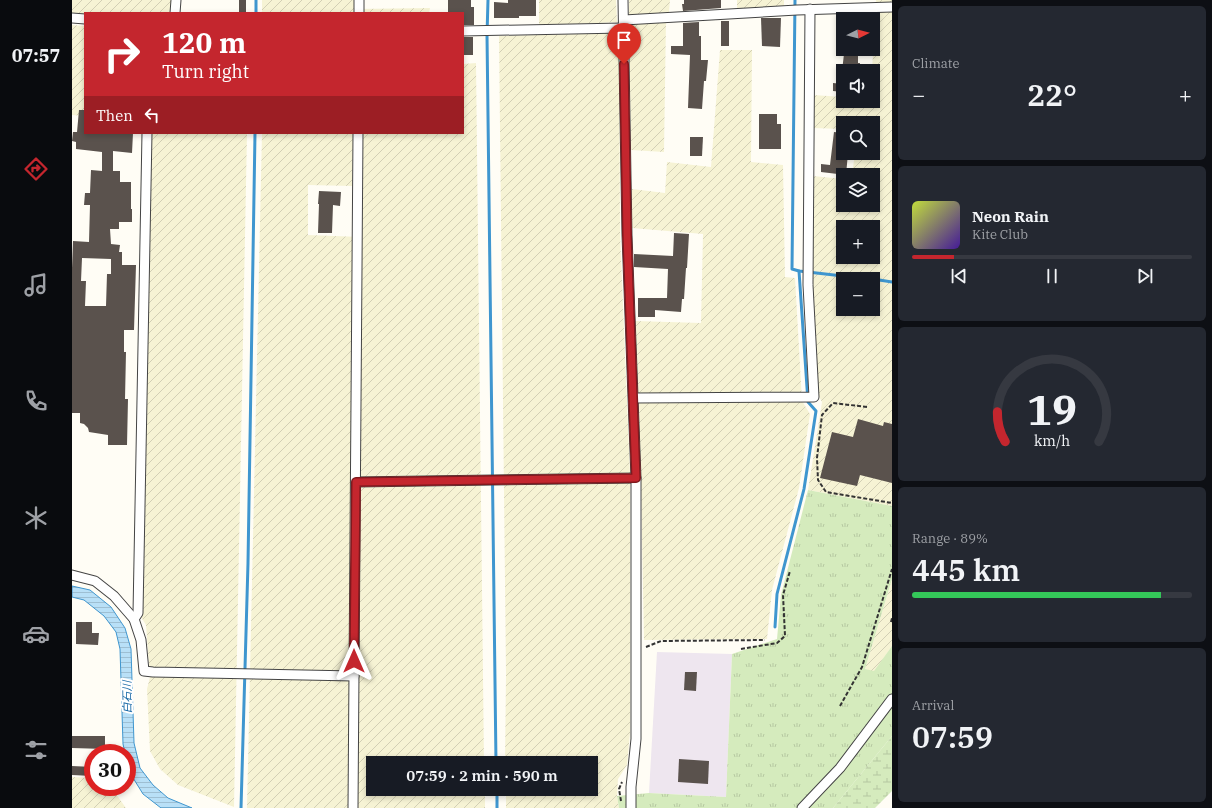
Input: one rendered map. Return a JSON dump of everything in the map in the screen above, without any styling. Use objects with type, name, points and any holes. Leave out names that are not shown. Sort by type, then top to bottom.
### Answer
[{"type":"street","points":[[175,12],[176,0]]},
{"type":"street","points":[[359,0],[359,12]]},
{"type":"street","points":[[624,0],[627,235],[636,478],[636,740],[631,786],[631,808]]},
{"type":"street","points":[[464,31],[624,24],[810,9],[892,7]]},
{"type":"street","points":[[634,398],[814,397],[808,279],[810,9]]},
{"type":"street","points":[[72,18],[84,19]]},
{"type":"street","points":[[134,619],[138,613],[147,134]]},
{"type":"street","points":[[353,808],[358,134]]},
{"type":"street","points":[[356,482],[636,478]]},
{"type":"street","points":[[72,575],[95,581],[114,596],[134,619],[141,640],[144,671],[354,676]]},
{"type":"street","points":[[802,808],[840,768],[892,699]]},
{"type":"path","points":[[866,407],[833,403],[822,415],[817,458],[818,480],[826,492],[892,503]]},
{"type":"path","points":[[840,706],[862,667],[892,569]]},
{"type":"path","points":[[741,649],[777,643],[785,636],[783,595],[790,571]]},
{"type":"path","points":[[891,622],[892,618]]},
{"type":"path","points":[[646,647],[661,641],[765,640]]},
{"type":"shaded area","points":[[72,0],[173,0],[171,12],[84,12],[84,14],[72,14]]},
{"type":"shaded area","points":[[262,0],[357,0],[357,9],[430,8],[429,12],[262,12]]},
{"type":"shaded area","points":[[539,0],[616,0],[617,22],[539,26]]},
{"type":"shaded area","points":[[629,0],[670,0],[669,12],[629,16]]},
{"type":"shaded area","points":[[737,0],[784,0],[784,6],[737,10]]},
{"type":"shaded area","points":[[876,0],[892,0],[892,506],[808,490],[822,402],[817,393],[811,285],[813,176],[836,178],[836,212],[880,212],[880,168],[853,168],[854,160],[880,160],[880,116],[836,116],[836,129],[812,128],[813,95],[836,97],[836,108],[880,108],[880,64],[872,64],[873,56],[880,56],[880,12],[875,12]]},
{"type":"shaded area","points":[[666,20],[664,152],[631,150],[629,24]]},
{"type":"shaded area","points":[[72,25],[84,26],[84,116],[72,115]]},
{"type":"shaded area","points":[[619,33],[620,233],[630,474],[630,733],[627,765],[618,779],[617,796],[619,808],[506,808],[506,796],[598,796],[598,756],[505,756],[506,674],[499,36]]},
{"type":"shaded area","points":[[720,50],[752,50],[751,162],[783,165],[785,277],[795,278],[802,401],[810,414],[799,488],[772,590],[767,639],[644,640],[641,485],[635,321],[701,323],[703,234],[632,228],[632,189],[665,193],[667,162],[711,167]]},
{"type":"shaded area","points":[[476,63],[484,756],[366,756],[366,796],[485,796],[485,808],[247,808],[262,134],[353,134],[352,186],[308,185],[308,235],[361,237],[363,134],[464,134],[464,64]]},
{"type":"shaded area","points":[[144,134],[247,134],[234,807],[178,785],[160,769],[150,751],[147,689],[150,677],[146,625],[133,604]]},
{"type":"shaded area","points":[[892,579],[892,646],[874,672],[865,669]]},
{"type":"shaded area","points":[[657,652],[732,654],[726,797],[649,793]]},
{"type":"shaded area","points":[[72,777],[84,778],[84,796],[117,796],[126,808],[72,808]]},
{"type":"green space","points":[[808,490],[892,506],[892,579],[865,669],[874,671],[892,646],[892,736],[833,808],[619,808],[617,796],[649,793],[726,797],[732,654],[777,639],[781,595]]},
{"type":"green space","points":[[892,736],[892,791],[875,808],[833,808]]},
{"type":"water","name":"白石川","points":[[72,586],[90,590],[111,607],[125,628],[131,649],[134,744],[123,744],[120,649],[116,632],[104,616],[84,600],[72,597]]},
{"type":"water","points":[[136,751],[140,768],[153,785],[168,798],[192,808],[161,808],[143,794],[136,783]]},
{"type":"building","points":[[239,0],[246,0],[246,12],[239,12]]},
{"type":"building","points":[[448,0],[471,0],[471,7],[474,7],[474,25],[464,25],[464,12],[448,12]]},
{"type":"building","points":[[508,0],[536,0],[536,16],[494,18],[494,2],[508,3]]},
{"type":"building","points":[[684,0],[721,0],[721,8],[683,11],[682,4],[684,4]]},
{"type":"building","points":[[761,18],[781,18],[780,47],[762,46]]},
{"type":"building","points":[[721,21],[729,21],[729,46],[721,46]]},
{"type":"building","points":[[699,22],[699,36],[701,36],[701,60],[708,60],[706,81],[704,81],[702,109],[688,108],[690,55],[671,54],[671,46],[683,46],[683,23]]},
{"type":"building","points":[[464,37],[473,37],[473,55],[464,55]]},
{"type":"building","points":[[844,56],[858,56],[858,63],[860,63],[860,64],[843,64]]},
{"type":"building","points":[[833,83],[836,83],[836,91],[833,91]]},
{"type":"building","points":[[79,110],[84,110],[84,134],[133,134],[132,153],[113,151],[113,171],[120,171],[120,182],[131,182],[132,222],[119,222],[119,229],[110,229],[111,244],[120,245],[119,252],[122,252],[122,265],[136,265],[134,330],[124,330],[124,352],[126,352],[125,399],[128,399],[127,445],[108,445],[108,435],[89,432],[88,428],[84,424],[80,423],[80,413],[72,413],[73,241],[89,242],[90,205],[84,205],[85,193],[90,193],[91,170],[102,171],[102,152],[76,149],[76,142],[72,141],[73,132],[77,132]],"holes":[[[82,258],[111,259],[111,274],[107,274],[106,306],[85,306],[86,281],[81,281]]]},
{"type":"building","points":[[759,114],[777,114],[777,124],[781,124],[781,149],[759,149]]},
{"type":"building","points":[[834,132],[836,132],[836,160],[847,160],[847,168],[836,168],[836,174],[821,172],[821,164],[830,165]]},
{"type":"building","points":[[690,137],[703,137],[702,156],[690,156]]},
{"type":"building","points":[[319,191],[341,192],[340,206],[333,205],[332,233],[318,233]]},
{"type":"building","points":[[674,233],[689,234],[684,299],[682,299],[681,312],[655,310],[655,317],[638,317],[638,298],[667,298],[668,269],[634,267],[634,254],[673,256]]},
{"type":"building","points":[[858,419],[883,426],[884,422],[892,424],[892,483],[860,475],[857,486],[820,478],[832,432],[853,437]]},
{"type":"building","points":[[76,622],[92,622],[92,633],[99,633],[98,645],[76,644]]},
{"type":"building","points":[[685,672],[697,672],[696,691],[684,690]]},
{"type":"building","points":[[72,736],[105,736],[105,744],[84,744],[84,748],[72,748]]},
{"type":"building","points":[[679,759],[709,761],[708,784],[678,782]]},
{"type":"building","points":[[72,766],[84,767],[84,776],[72,775]]},
{"type":"waterway","points":[[256,0],[256,12]]},
{"type":"waterway","points":[[488,0],[487,35],[496,756]]},
{"type":"waterway","points":[[795,0],[792,269],[836,275]]},
{"type":"waterway","points":[[241,808],[248,563],[255,134]]},
{"type":"waterway","points":[[775,627],[777,594],[804,489],[816,411],[808,402],[799,271]]},
{"type":"waterway","points":[[880,280],[892,282]]},
{"type":"waterway","points":[[497,796],[497,808]]},
{"type":"route","points":[[354,661],[356,482],[636,478],[627,235],[624,64]]}]
